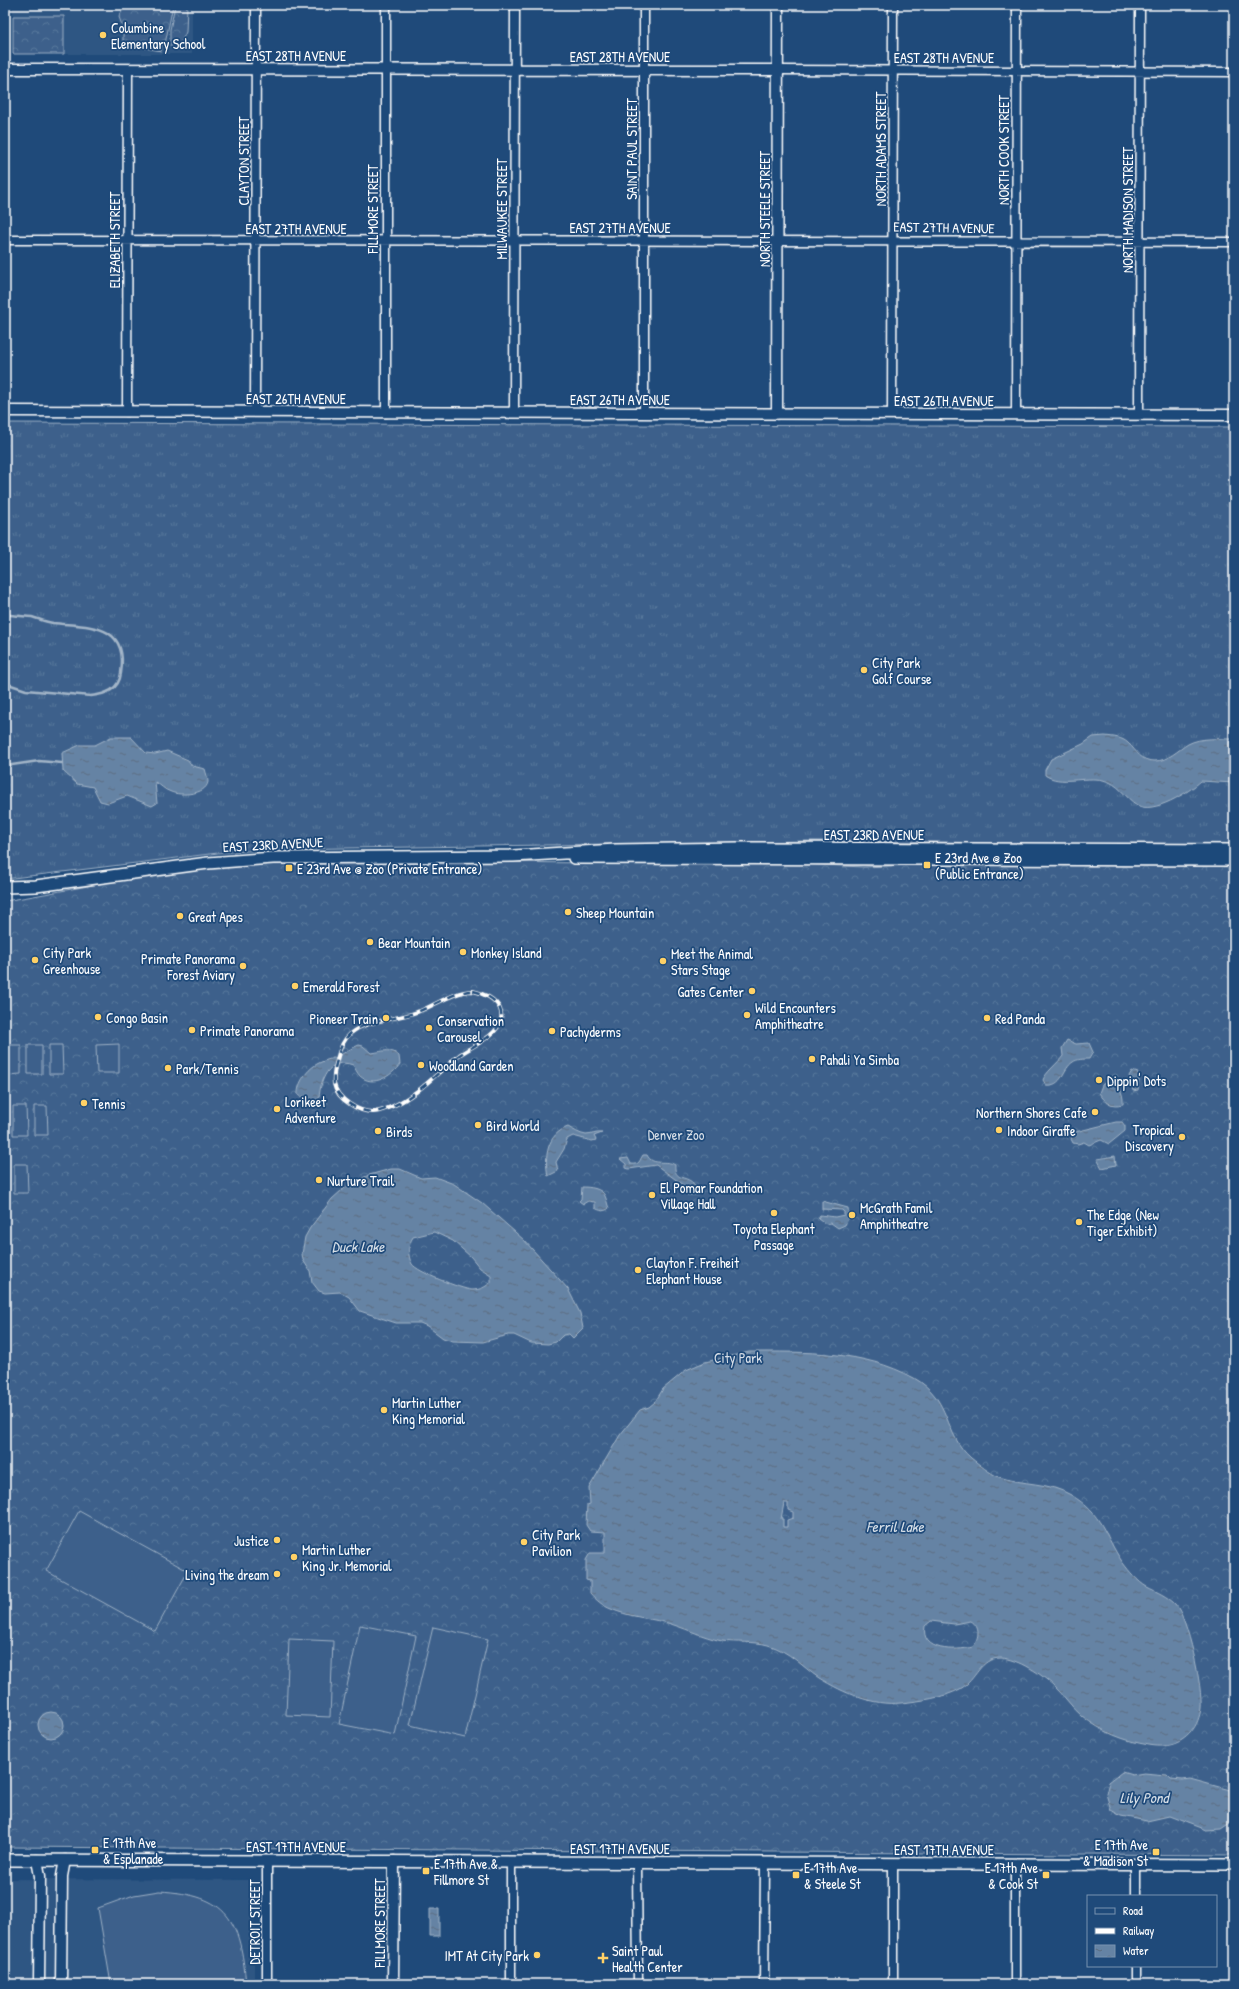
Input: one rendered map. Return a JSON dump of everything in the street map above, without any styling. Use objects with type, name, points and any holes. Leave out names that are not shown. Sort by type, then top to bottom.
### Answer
[{"type":"main road","name":"EAST 23RD AVENUE","points":[[5,887],[36,886],[195,864],[252,859],[513,856],[616,850],[739,848],[1234,850]]},
{"type":"main road","name":"EAST 23RD AVENUE","points":[[513,856],[620,860],[764,858],[1234,860]]},
{"type":"main road","name":"EAST 23RD AVENUE","points":[[5,895],[36,886]]},
{"type":"main road","name":"EAST 17TH AVENUE","points":[[5,1860],[1234,1865]]},
{"type":"street","name":"CLAYTON STREET","points":[[255,412],[256,5]]},
{"type":"street","name":"FILLMORE STREET","points":[[386,5],[386,412]]},
{"type":"street","name":"MILWAUKEE STREET","points":[[514,413],[515,5]]},
{"type":"street","name":"SAINT PAUL STREET","points":[[644,5],[644,413]]},
{"type":"street","name":"NORTH STEELE STREET","points":[[777,414],[778,5]]},
{"type":"street","name":"NORTH ADAMS STREET","points":[[892,414],[893,5]]},
{"type":"street","name":"NORTH COOK STREET","points":[[1016,414],[1017,5]]},
{"type":"street","name":"NORTH MADISON STREET","points":[[1139,415],[1140,5]]},
{"type":"street","name":"EAST 28TH AVENUE","points":[[5,69],[514,69],[1234,72]]},
{"type":"street","name":"ELIZABETH STREET","points":[[127,412],[128,69]]},
{"type":"street","name":"EAST 27TH AVENUE","points":[[5,240],[892,240],[1234,242]]},
{"type":"street","name":"EAST 26TH AVENUE","points":[[5,411],[1234,415]]},
{"type":"street","points":[[37,1860],[40,1876],[39,1984]]},
{"type":"street","points":[[61,1984],[62,1876],[65,1860]]},
{"type":"street","name":"DETROIT STREET","points":[[268,1861],[268,1984]]},
{"type":"street","name":"FILLMORE STREET","points":[[393,1984],[394,1862]]},
{"type":"street","points":[[511,1862],[511,1984]]},
{"type":"street","points":[[637,1863],[638,1984]]},
{"type":"street","points":[[764,1984],[765,1863]]},
{"type":"street","points":[[893,1864],[893,1984]]},
{"type":"street","points":[[1015,1864],[1015,1984]]},
{"type":"street","points":[[1136,1865],[1136,1895]]},
{"type":"street","points":[[1136,1967],[1136,1984]]},
{"type":"shaded area","name":"Columbine Elementary School","points":[[13,5],[192,5],[192,54],[13,54]]},
{"type":"shaded area","points":[[5,1879],[254,1880],[254,1984],[5,1984]]},
{"type":"green space","points":[[125,5],[173,5],[165,44],[162,45],[161,51],[123,44],[123,28],[119,17]]},
{"type":"green space","points":[[175,5],[186,5],[187,7],[186,32],[179,47],[170,46],[170,30]]},
{"type":"green space","points":[[13,16],[64,16],[64,54],[13,54]]},
{"type":"green space","name":"City Park Golf Course","points":[[5,423],[1234,427],[1234,845],[813,841],[279,849],[218,853],[5,879]]},
{"type":"green space","name":"City Park","points":[[745,861],[863,867],[914,865],[1234,866],[1234,1855],[5,1847],[5,901],[114,881],[195,869],[272,864],[370,862],[665,863]]},
{"type":"green space","points":[[119,1044],[119,1073],[97,1073],[96,1045]]},
{"type":"green space","points":[[7,1045],[21,1045],[21,1074],[7,1075]]},
{"type":"green space","points":[[28,1045],[42,1045],[42,1074],[28,1074]]},
{"type":"green space","points":[[49,1045],[62,1045],[63,1074],[49,1074]]},
{"type":"green space","points":[[13,1106],[26,1106],[27,1135],[13,1135]]},
{"type":"green space","points":[[34,1106],[47,1106],[48,1135],[34,1135]]},
{"type":"green space","points":[[14,1164],[27,1164],[28,1193],[14,1193]]},
{"type":"green space","points":[[79,1511],[188,1571],[155,1631],[46,1571]]},
{"type":"green space","points":[[360,1625],[416,1636],[395,1735],[339,1724]]},
{"type":"green space","points":[[433,1627],[488,1639],[465,1738],[410,1725]]},
{"type":"green space","points":[[289,1639],[333,1641],[330,1717],[286,1715]]},
{"type":"green space","points":[[159,1891],[201,1898],[216,1905],[226,1915],[234,1928],[240,1943],[246,1984],[111,1984],[98,1908],[134,1895]]},
{"type":"water","points":[[1105,736],[1123,740],[1143,758],[1150,761],[1160,761],[1169,757],[1188,744],[1199,740],[1234,739],[1234,783],[1201,781],[1188,791],[1170,801],[1161,805],[1144,807],[1133,802],[1114,784],[1103,780],[1058,780],[1045,775],[1045,770],[1051,759],[1083,744],[1093,737]]},
{"type":"water","points":[[111,737],[131,737],[146,753],[155,754],[167,751],[188,760],[192,766],[205,769],[208,782],[203,790],[180,794],[164,789],[155,782],[157,803],[152,806],[127,796],[108,803],[100,801],[93,787],[77,784],[63,771],[62,753],[80,745],[95,745]]},
{"type":"water","points":[[1067,1040],[1076,1044],[1089,1043],[1093,1052],[1089,1059],[1079,1060],[1069,1065],[1056,1083],[1046,1085],[1043,1080],[1044,1077],[1063,1056],[1062,1048]]},
{"type":"water","points":[[359,1045],[363,1046],[371,1053],[389,1051],[396,1053],[399,1056],[400,1064],[392,1073],[382,1079],[371,1081],[360,1076],[353,1065],[344,1063],[337,1064],[331,1067],[323,1079],[319,1094],[319,1102],[317,1104],[298,1095],[301,1081],[311,1068],[326,1060],[337,1057]]},
{"type":"water","points":[[1132,1071],[1138,1073],[1139,1081],[1138,1090],[1133,1091],[1129,1076]]},
{"type":"water","points":[[1107,1081],[1111,1081],[1120,1088],[1123,1104],[1115,1105],[1109,1103],[1099,1093],[1102,1085]]},
{"type":"water","points":[[1116,1122],[1122,1122],[1125,1126],[1125,1131],[1109,1144],[1101,1140],[1089,1145],[1084,1142],[1078,1144],[1073,1143],[1071,1139],[1075,1132]]},
{"type":"water","points":[[568,1127],[586,1135],[602,1133],[594,1136],[596,1140],[592,1141],[573,1136],[567,1139],[564,1149],[556,1162],[558,1171],[548,1176],[546,1161],[551,1141],[561,1130]]},
{"type":"water","points":[[643,1155],[647,1155],[650,1159],[656,1162],[671,1163],[675,1165],[675,1170],[678,1176],[693,1183],[699,1195],[687,1195],[683,1185],[656,1165],[629,1169],[626,1168],[626,1164],[620,1159],[628,1158],[631,1164],[636,1164]]},
{"type":"water","points":[[1115,1156],[1116,1165],[1102,1168],[1097,1159]]},
{"type":"water","name":"Duck Lake","points":[[391,1169],[400,1169],[421,1178],[435,1177],[454,1184],[482,1203],[524,1240],[568,1289],[580,1313],[583,1328],[573,1338],[569,1334],[563,1335],[556,1342],[548,1344],[531,1343],[514,1335],[508,1335],[483,1342],[453,1341],[443,1338],[427,1326],[420,1323],[396,1323],[360,1311],[349,1297],[340,1292],[325,1293],[319,1291],[312,1282],[310,1271],[303,1260],[302,1254],[305,1237],[332,1199],[354,1182],[369,1175]],"holes":[[[434,1232],[453,1241],[471,1257],[480,1268],[491,1275],[491,1282],[489,1284],[483,1288],[472,1290],[466,1289],[430,1275],[412,1264],[409,1257],[409,1250],[413,1237]]]},
{"type":"water","points":[[582,1187],[601,1191],[605,1196],[609,1208],[604,1211],[595,1208],[595,1202],[588,1201],[583,1204],[579,1201],[581,1199]]},
{"type":"water","points":[[822,1201],[848,1208],[849,1217],[845,1225],[838,1228],[831,1223],[826,1224],[818,1218],[820,1215],[835,1217],[844,1215],[842,1210],[822,1209]]},
{"type":"water","name":"Ferril Lake","points":[[749,1352],[791,1352],[833,1354],[854,1357],[895,1369],[914,1378],[926,1386],[935,1396],[962,1449],[985,1469],[1008,1480],[1045,1486],[1063,1491],[1082,1502],[1097,1517],[1123,1563],[1131,1573],[1144,1585],[1172,1601],[1180,1611],[1194,1654],[1200,1686],[1201,1708],[1198,1720],[1193,1729],[1182,1740],[1166,1746],[1149,1745],[1122,1738],[1097,1727],[1082,1716],[1054,1686],[1037,1672],[1023,1664],[1001,1658],[994,1659],[983,1665],[966,1685],[947,1695],[901,1703],[869,1700],[848,1693],[829,1684],[783,1651],[768,1645],[722,1641],[664,1622],[617,1611],[608,1608],[600,1602],[590,1593],[590,1581],[586,1580],[586,1560],[590,1553],[605,1553],[605,1532],[590,1531],[586,1525],[587,1505],[590,1504],[589,1488],[620,1435],[640,1410],[649,1407],[655,1402],[663,1389],[686,1370],[705,1362]],"holes":[[[784,1503],[788,1503],[788,1510],[793,1512],[793,1518],[787,1520],[787,1527],[783,1527],[783,1519],[781,1519]],[[931,1621],[954,1624],[971,1621],[978,1630],[978,1637],[973,1647],[957,1649],[940,1648],[928,1641],[925,1635],[925,1626]]]},
{"type":"water","points":[[51,1712],[60,1716],[64,1725],[60,1734],[51,1738],[42,1734],[38,1725],[42,1716]]},
{"type":"water","name":"Lily Pond","points":[[1122,1772],[1132,1775],[1144,1773],[1167,1775],[1171,1779],[1190,1779],[1230,1790],[1234,1793],[1234,1821],[1222,1829],[1206,1830],[1169,1816],[1147,1821],[1121,1816],[1111,1810],[1106,1794],[1109,1782]]},
{"type":"water","points":[[430,1909],[439,1909],[439,1936],[430,1936]]},
{"type":"waterway","points":[[5,614],[32,617],[50,623],[79,625],[103,630],[112,636],[119,644],[122,656],[121,673],[118,683],[111,690],[102,694],[91,696],[26,690],[5,683]]},
{"type":"waterway","points":[[5,766],[39,761],[62,763]]},
{"type":"railway","points":[[473,991],[489,997],[496,1002],[500,1009],[501,1017],[499,1024],[495,1031],[488,1037],[458,1056],[410,1097],[391,1107],[378,1112],[361,1110],[349,1104],[339,1095],[334,1084],[335,1069],[342,1045],[351,1033],[358,1028],[374,1022],[409,1015],[451,996],[473,991]]},
{"type":"place","name":"Columbine Elementary School","points":[[103,35]]},
{"type":"place","name":"City Park Golf Course","points":[[864,670]]},
{"type":"place","name":"E 23rd Ave @ Zoo (Public Entrance)","points":[[927,865]]},
{"type":"place","name":"E 23rd Ave @ Zoo (Private Entrance)","points":[[289,868]]},
{"type":"place","name":"Sheep Mountain","points":[[568,912]]},
{"type":"place","name":"Great Apes","points":[[180,916]]},
{"type":"place","name":"Bear Mountain","points":[[370,942]]},
{"type":"place","name":"Monkey Island","points":[[463,952]]},
{"type":"place","name":"City Park Greenhouse","points":[[35,960]]},
{"type":"place","name":"Meet the Animal Stars Stage","points":[[663,961]]},
{"type":"place","name":"Primate Panorama Forest Aviary","points":[[243,966]]},
{"type":"place","name":"Emerald Forest","points":[[295,986]]},
{"type":"place","name":"Gates Center","points":[[752,991]]},
{"type":"place","name":"Wild Encounters Amphitheatre","points":[[747,1015]]},
{"type":"place","name":"Congo Basin","points":[[98,1017]]},
{"type":"place","name":"Pioneer Train","points":[[386,1018]]},
{"type":"place","name":"Red Panda","points":[[987,1018]]},
{"type":"place","name":"Conservation Carousel","points":[[429,1028]]},
{"type":"place","name":"Primate Panorama","points":[[192,1030]]},
{"type":"place","name":"Pachyderms","points":[[552,1031]]},
{"type":"place","name":"Pahali Ya Simba","points":[[812,1059]]},
{"type":"place","name":"Woodland Garden","points":[[421,1065]]},
{"type":"place","name":"Park/Tennis","points":[[168,1068]]},
{"type":"place","name":"Dippin' Dots","points":[[1099,1080]]},
{"type":"place","name":"Tennis","points":[[84,1103]]},
{"type":"place","name":"Lorikeet Adventure","points":[[277,1109]]},
{"type":"place","name":"Northern Shores Cafe","points":[[1095,1112]]},
{"type":"place","name":"Bird World","points":[[478,1125]]},
{"type":"place","name":"Indoor Giraffe","points":[[999,1130]]},
{"type":"place","name":"Birds","points":[[378,1131]]},
{"type":"place","name":"Tropical Discovery","points":[[1182,1137]]},
{"type":"place","name":"Nurture Trail","points":[[319,1180]]},
{"type":"place","name":"El Pomar Foundation Village Hall","points":[[652,1195]]},
{"type":"place","name":"Toyota Elephant Passage","points":[[774,1213]]},
{"type":"place","name":"McGrath Famil Amphitheatre","points":[[852,1215]]},
{"type":"place","name":"The Edge (New Tiger Exhibit)","points":[[1079,1222]]},
{"type":"place","name":"Clayton F. Freiheit Elephant House","points":[[638,1270]]},
{"type":"place","name":"Martin Luther King Memorial","points":[[384,1410]]},
{"type":"place","name":"Justice","points":[[277,1540]]},
{"type":"place","name":"City Park Pavilion","points":[[524,1542]]},
{"type":"place","name":"Martin Luther King Jr. Memorial","points":[[294,1557]]},
{"type":"place","name":"Living the dream","points":[[277,1574]]},
{"type":"place","name":"E 17th Ave & Esplanade","points":[[95,1850]]},
{"type":"place","name":"E 17th Ave & Madison St","points":[[1156,1852]]},
{"type":"place","name":"E 17th Ave & Fillmore St","points":[[426,1871]]},
{"type":"place","name":"E 17th Ave & Steele St","points":[[796,1875]]},
{"type":"place","name":"E 17th Ave & Cook St","points":[[1046,1875]]},
{"type":"place","name":"IMT At City Park","points":[[537,1955]]},
{"type":"place","name":"Saint Paul Health Center","points":[[603,1958]]},
{"type":"park label","name":"Denver Zoo","points":[[676,1134]]}]
